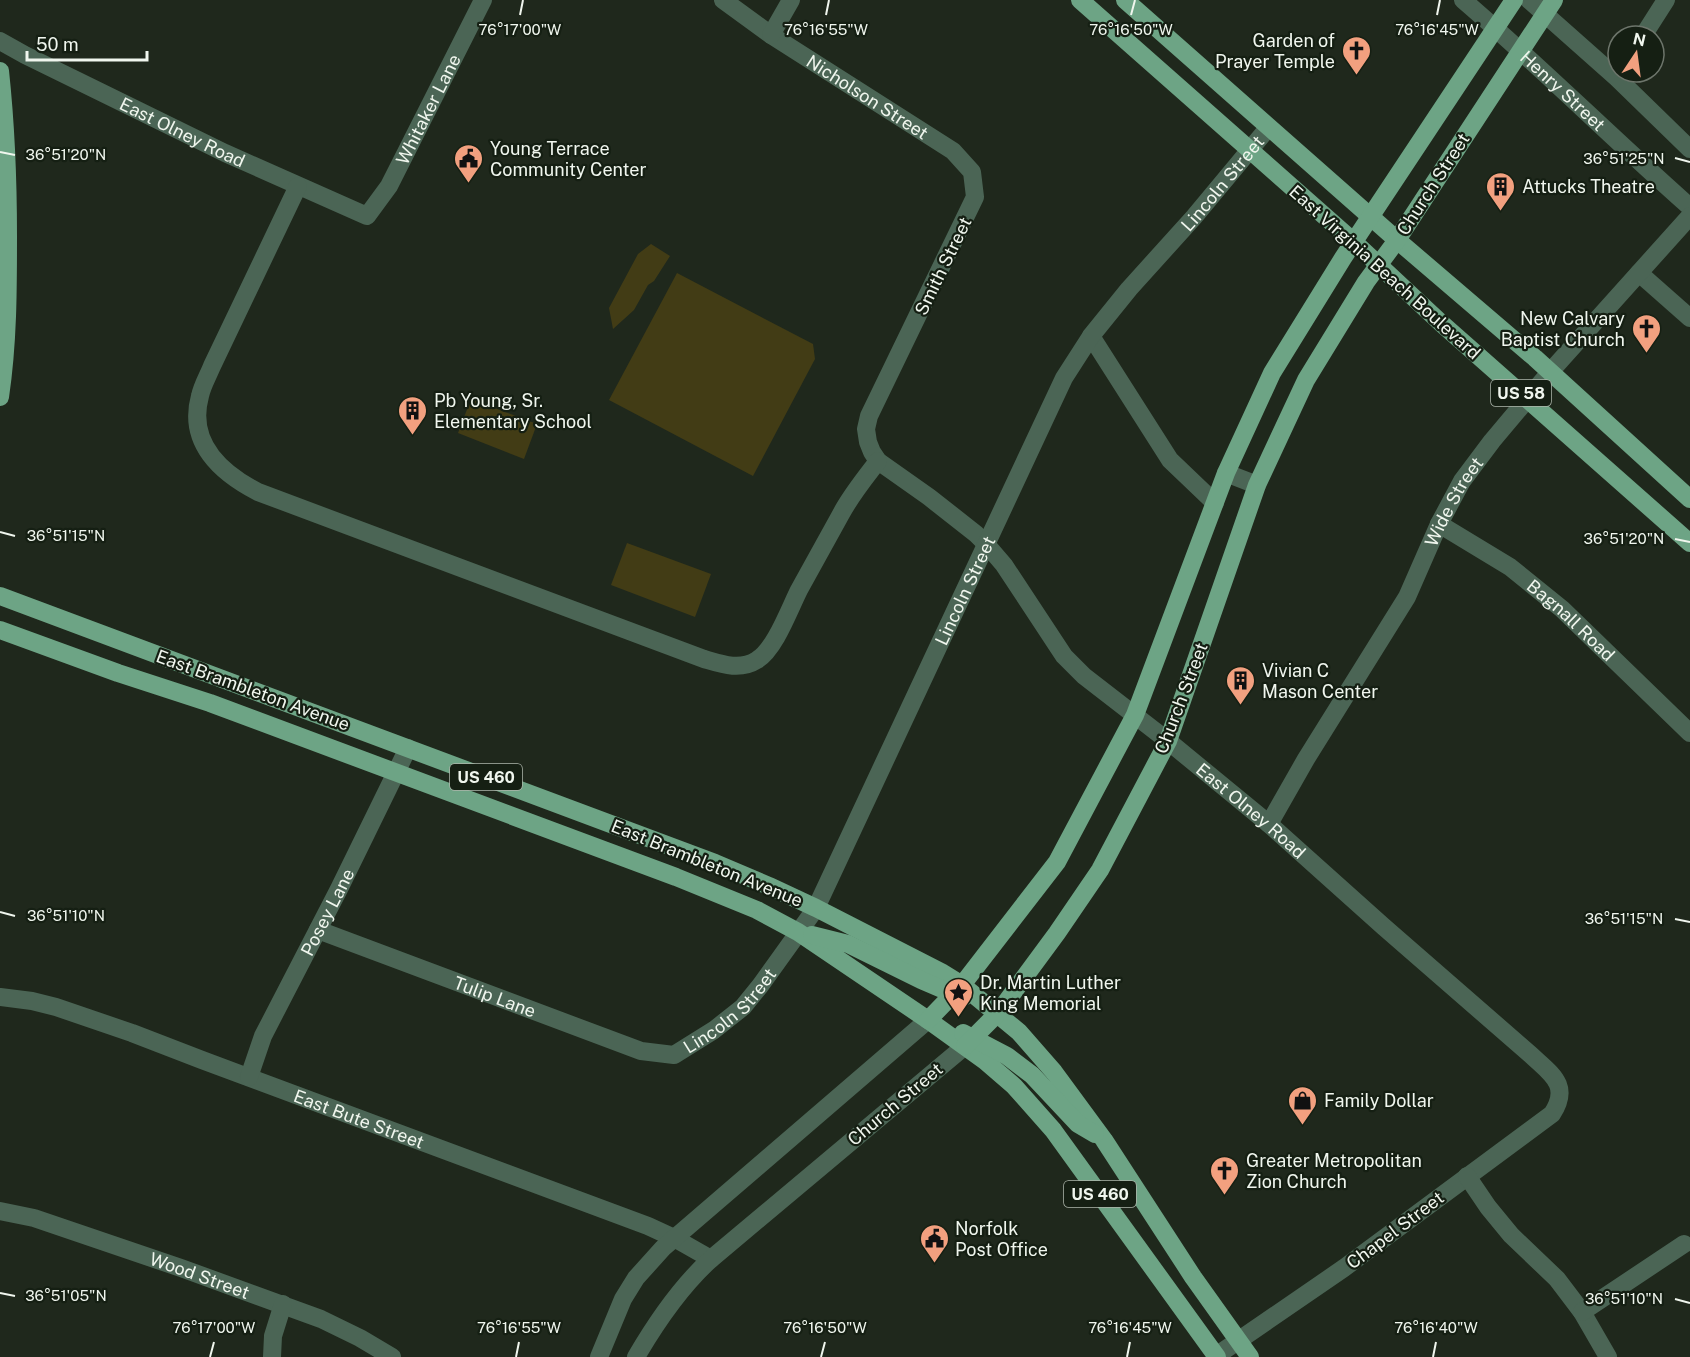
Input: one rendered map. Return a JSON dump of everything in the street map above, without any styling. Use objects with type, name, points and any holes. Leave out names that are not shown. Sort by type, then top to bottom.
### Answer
[{"type":"main road","name":"East Virginia Beach Boulevard","points":[[1080,0],[1690,543]]},
{"type":"main road","name":"East Virginia Beach Boulevard","points":[[1125,0],[1268,128],[1551,372],[1690,499]]},
{"type":"main road","name":"Church Street","points":[[928,1020],[958,990],[1057,862],[1135,715],[1226,473],[1272,373],[1370,217],[1514,0]]},
{"type":"main road","name":"Church Street","points":[[969,1042],[998,1013],[1100,870],[1168,741],[1257,485],[1306,380],[1366,282],[1397,240],[1550,7]]},
{"type":"main road","points":[[0,71],[8,159],[8,299],[5,360],[0,397]]},
{"type":"main road","points":[[1203,109],[1222,87]]},
{"type":"main road","name":"East Brambleton Avenue","points":[[0,596],[715,863],[816,908],[941,972],[958,990],[998,1013],[1025,1037],[1048,1064],[1104,1140],[1193,1277],[1250,1357]]},
{"type":"main road","name":"East Brambleton Avenue","points":[[0,630],[118,673],[210,703],[730,898],[798,932],[928,1020],[969,1042],[1014,1086],[1053,1130],[1217,1356]]},
{"type":"main road","points":[[798,932],[848,944],[921,980],[958,990]]},
{"type":"main road","points":[[969,1042],[1007,1056],[1032,1075],[1078,1124],[1104,1140]]},
{"type":"street","name":"Whitaker Lane","points":[[367,216],[389,186],[483,0]]},
{"type":"street","name":"Nicholson Street","points":[[723,0],[771,36],[953,151]]},
{"type":"street","points":[[771,36],[791,0]]},
{"type":"street","name":"Henry Street","points":[[1463,0],[1690,207]]},
{"type":"street","points":[[1529,0],[1550,7],[1606,62]]},
{"type":"street","points":[[1651,24],[1666,0]]},
{"type":"street","name":"East Olney Road","points":[[0,41],[225,153],[367,216]]},
{"type":"street","points":[[1628,84],[1690,148]]},
{"type":"street","name":"Lincoln Street","points":[[674,1055],[714,1030],[742,1007],[760,986],[816,908],[1064,378],[1091,336],[1129,289],[1194,217],[1268,128]]},
{"type":"street","name":"Smith Street","points":[[878,461],[868,442],[866,429],[869,416],[975,197],[972,172],[953,151]]},
{"type":"street","points":[[298,186],[212,366],[197,407],[201,436],[215,462],[242,484],[258,492],[694,656],[732,666],[756,661],[766,653],[842,510],[878,461]]},
{"type":"street","name":"Wide Street","points":[[1269,824],[1306,759],[1407,597],[1439,524],[1462,482],[1527,399],[1690,216]]},
{"type":"street","points":[[1639,273],[1690,318]]},
{"type":"street","points":[[1091,336],[1170,460],[1215,502]]},
{"type":"street","name":"East Olney Road","points":[[878,461],[929,497],[986,544],[1004,565],[1064,656],[1084,676],[1269,824],[1554,1076],[1560,1093]]},
{"type":"street","points":[[1226,473],[1257,485]]},
{"type":"street","name":"Bagnall Road","points":[[1439,524],[1510,567],[1562,609],[1690,733]]},
{"type":"street","name":"Posey Lane","points":[[249,1077],[263,1036],[408,748]]},
{"type":"street","name":"Tulip Lane","points":[[318,930],[641,1051],[674,1055]]},
{"type":"street","name":"East Bute Street","points":[[0,997],[56,1007],[132,1033],[648,1226],[711,1258]]},
{"type":"street","name":"Church Street","points":[[599,1357],[617,1310],[629,1288],[652,1260],[674,1238],[928,1020]]},
{"type":"street","name":"Church Street","points":[[636,1357],[662,1315],[691,1278],[711,1258],[969,1042]]},
{"type":"street","name":"Chapel Street","points":[[1217,1356],[1349,1265],[1552,1114],[1559,1104],[1560,1093]]},
{"type":"street","points":[[1467,1176],[1511,1235],[1557,1280],[1582,1312],[1608,1357]]},
{"type":"street","name":"Wood Street","points":[[0,1211],[45,1222],[283,1304],[341,1328],[392,1357]]},
{"type":"street","points":[[1582,1312],[1684,1245]]},
{"type":"street","points":[[272,1357],[273,1336],[283,1304]]},
{"type":"shaded area","points":[[651,244],[670,256],[654,281],[648,285],[634,310],[613,329],[609,308],[638,254]]},
{"type":"shaded area","points":[[677,273],[813,344],[815,359],[753,476],[609,400]]},
{"type":"shaded area","points":[[471,399],[537,424],[524,459],[458,433]]},
{"type":"shaded area","points":[[627,543],[711,574],[695,617],[611,585]]},
{"type":"place","name":"Garden of Prayer Temple","points":[[1356,76]]},
{"type":"place","name":"Young Terrace Community Center","points":[[469,184]]},
{"type":"place","name":"Attucks Theatre","points":[[1501,212]]},
{"type":"place","name":"New Calvary Baptist Church","points":[[1646,354]]},
{"type":"place","name":"Pb Young, Sr. Elementary School","points":[[413,436]]},
{"type":"place","name":"Vivian C Mason Center","points":[[1241,706]]},
{"type":"place","name":"Dr. Martin Luther King Memorial","points":[[959,1018]]},
{"type":"place","name":"Family Dollar","points":[[1303,1126]]},
{"type":"place","name":"Greater Metropolitan Zion Church","points":[[1225,1196]]},
{"type":"place","name":"Norfolk Post Office","points":[[934,1264]]}]
